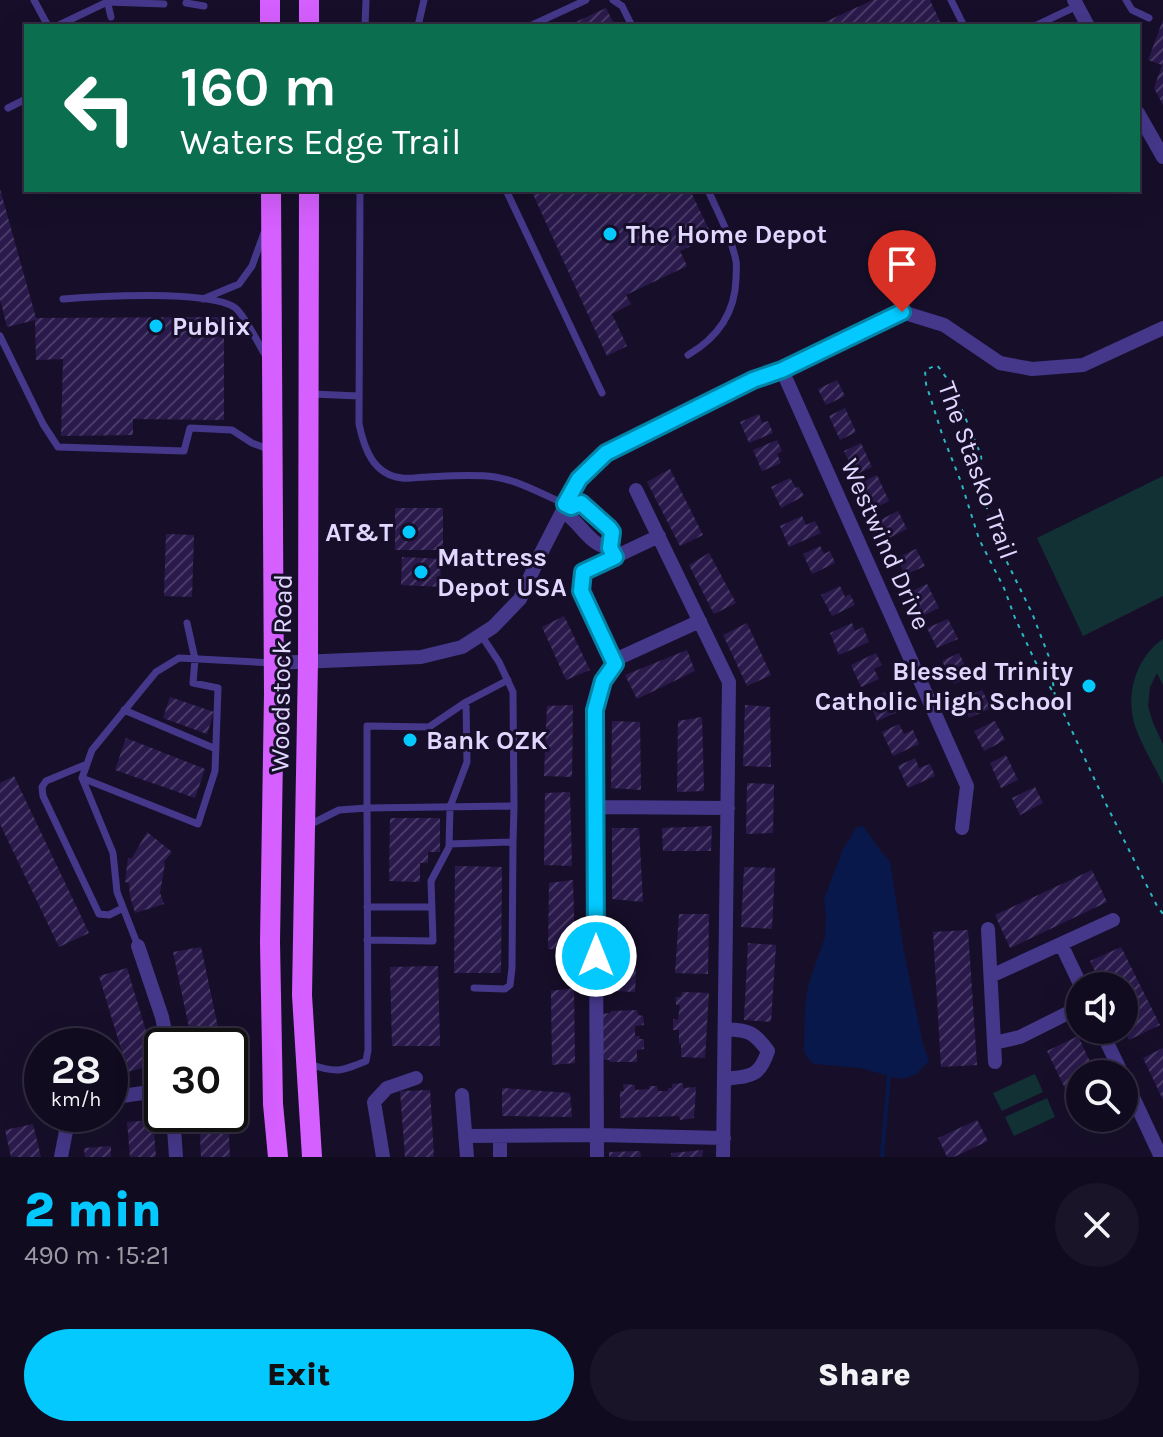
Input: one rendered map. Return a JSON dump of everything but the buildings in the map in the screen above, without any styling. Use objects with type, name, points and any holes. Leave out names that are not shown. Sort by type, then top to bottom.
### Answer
[{"type":"main road","points":[[309,0],[309,24]]},
{"type":"main road","name":"Woodstock Road","points":[[271,192],[274,663],[270,942],[273,1104],[278,1157]]},
{"type":"main road","name":"Woodstock Road","points":[[309,192],[308,662],[302,995],[312,1157]]},
{"type":"street","points":[[1076,3],[1087,24]]},
{"type":"street","points":[[1140,117],[1163,157]]},
{"type":"street","points":[[274,663],[421,657],[462,647],[493,627],[520,599],[579,479],[606,453],[753,380],[782,370],[902,312],[944,325],[1000,363],[1032,369],[1083,365],[1163,328]]},
{"type":"street","name":"Westwind Drive","points":[[782,370],[967,786],[962,828]]},
{"type":"street","points":[[636,490],[729,682],[723,1157]]},
{"type":"street","points":[[568,505],[581,503],[596,515],[612,532],[613,552]]},
{"type":"street","points":[[568,505],[570,517],[598,546],[613,552]]},
{"type":"street","points":[[584,529],[596,515]]},
{"type":"street","points":[[615,664],[581,591],[583,572],[613,552],[659,536]]},
{"type":"street","points":[[597,1157],[595,710],[603,681],[619,658],[700,621]]},
{"type":"street","points":[[595,807],[728,808]]},
{"type":"street","points":[[991,976],[1113,920]]},
{"type":"street","points":[[988,929],[995,1062]]},
{"type":"street","points":[[1061,944],[1074,972]]},
{"type":"street","points":[[138,946],[164,1028]]},
{"type":"street","points":[[994,1043],[1020,1037],[1066,1014]]},
{"type":"street","points":[[724,1079],[749,1076],[763,1067],[768,1051],[755,1034],[725,1029]]},
{"type":"street","points":[[383,1157],[374,1102],[387,1088],[416,1078]]},
{"type":"street","points":[[462,1095],[467,1157]]},
{"type":"street","points":[[1138,1108],[1161,1157]]},
{"type":"street","points":[[61,1157],[66,1132]]},
{"type":"street","points":[[174,1132],[176,1157]]},
{"type":"street","points":[[465,1136],[724,1138]]},
{"type":"street","points":[[500,1136],[500,1157]]},
{"type":"lane","points":[[34,0],[47,24]]},
{"type":"lane","points":[[365,24],[366,0]]},
{"type":"lane","points":[[418,24],[424,0]]},
{"type":"lane","points":[[534,24],[586,0]]},
{"type":"lane","points":[[613,0],[622,6],[631,24]]},
{"type":"lane","points":[[951,0],[963,24]]},
{"type":"lane","points":[[1126,0],[1132,10],[1149,18]]},
{"type":"lane","points":[[61,24],[107,1],[164,4]]},
{"type":"lane","points":[[107,1],[111,17]]},
{"type":"lane","points":[[186,3],[204,6]]},
{"type":"lane","points":[[1039,24],[1076,3]]},
{"type":"lane","points":[[8,108],[24,100]]},
{"type":"lane","points":[[360,192],[359,424],[370,459],[387,474],[401,478],[496,477],[519,483],[568,505]]},
{"type":"lane","points":[[507,192],[602,393]]},
{"type":"lane","points":[[688,355],[711,340],[727,320],[736,295],[737,263],[709,192]]},
{"type":"lane","points":[[203,299],[239,284],[252,266],[271,217]]},
{"type":"lane","points":[[63,299],[101,296],[222,302],[237,308],[272,367]]},
{"type":"lane","points":[[0,336],[43,424],[58,447],[184,451],[190,428],[232,430],[252,443],[273,450]]},
{"type":"lane","points":[[310,394],[359,396]]},
{"type":"lane","points":[[82,778],[198,824],[215,771],[218,688],[193,683],[195,659],[187,623]]},
{"type":"lane","points":[[474,988],[505,989],[510,985],[514,806],[513,692],[499,662],[481,635]]},
{"type":"lane","points":[[138,946],[117,892],[113,853],[82,778],[92,750],[156,672],[179,658],[274,663]]},
{"type":"lane","points":[[307,1063],[331,1072],[346,1070],[366,1061],[368,1050],[367,726],[429,727],[466,702],[508,680]]},
{"type":"lane","points":[[367,940],[433,941],[431,881],[449,844],[450,807],[467,762],[466,702]]},
{"type":"lane","points":[[124,710],[216,749]]},
{"type":"lane","points":[[87,764],[46,781],[42,787],[43,796],[99,914],[109,915],[123,908]]},
{"type":"lane","points":[[305,828],[339,810],[514,806]]},
{"type":"lane","points":[[449,844],[513,842]]},
{"type":"lane","points":[[367,907],[432,907]]},
{"type":"path","name":"The Stasko Trail","points":[[1055,696],[1049,657],[988,514],[981,455],[951,384],[937,365],[925,370],[926,384],[975,528],[1035,661],[1163,914]]},
{"type":"green space","points":[[1163,476],[1163,596],[1083,636],[1037,538]]},
{"type":"green space","points":[[1163,639],[1163,685],[1157,673],[1150,687],[1148,706],[1163,744],[1163,784],[1135,726],[1131,702],[1140,666]]},
{"type":"green space","points":[[1035,1074],[1043,1092],[1002,1111],[993,1093]]},
{"type":"green space","points":[[1047,1098],[1055,1117],[1014,1136],[1005,1117]]},
{"type":"shaded area","points":[[863,826],[890,861],[904,952],[929,1061],[915,1075],[901,1079],[860,1068],[814,1064],[804,1051],[808,986],[825,937],[824,899],[843,849],[857,827]]},
{"type":"waterway","points":[[882,1157],[889,1075]]},
{"type":"place","name":"The Home Depot","points":[[610,234]]},
{"type":"place","name":"Publix","points":[[156,326]]},
{"type":"place","name":"AT&T","points":[[409,532]]},
{"type":"place","name":"Mattress Depot USA","points":[[421,572]]},
{"type":"place","name":"Blessed Trinity Catholic High School","points":[[1089,686]]},
{"type":"place","name":"Bank OZK","points":[[410,740]]},
{"type":"route","points":[[596,956],[595,710],[603,681],[615,664],[581,591],[583,572],[615,557],[610,548],[612,532],[609,528],[581,503],[571,507],[565,504],[579,479],[606,453],[753,380],[782,370],[902,312]]}]
